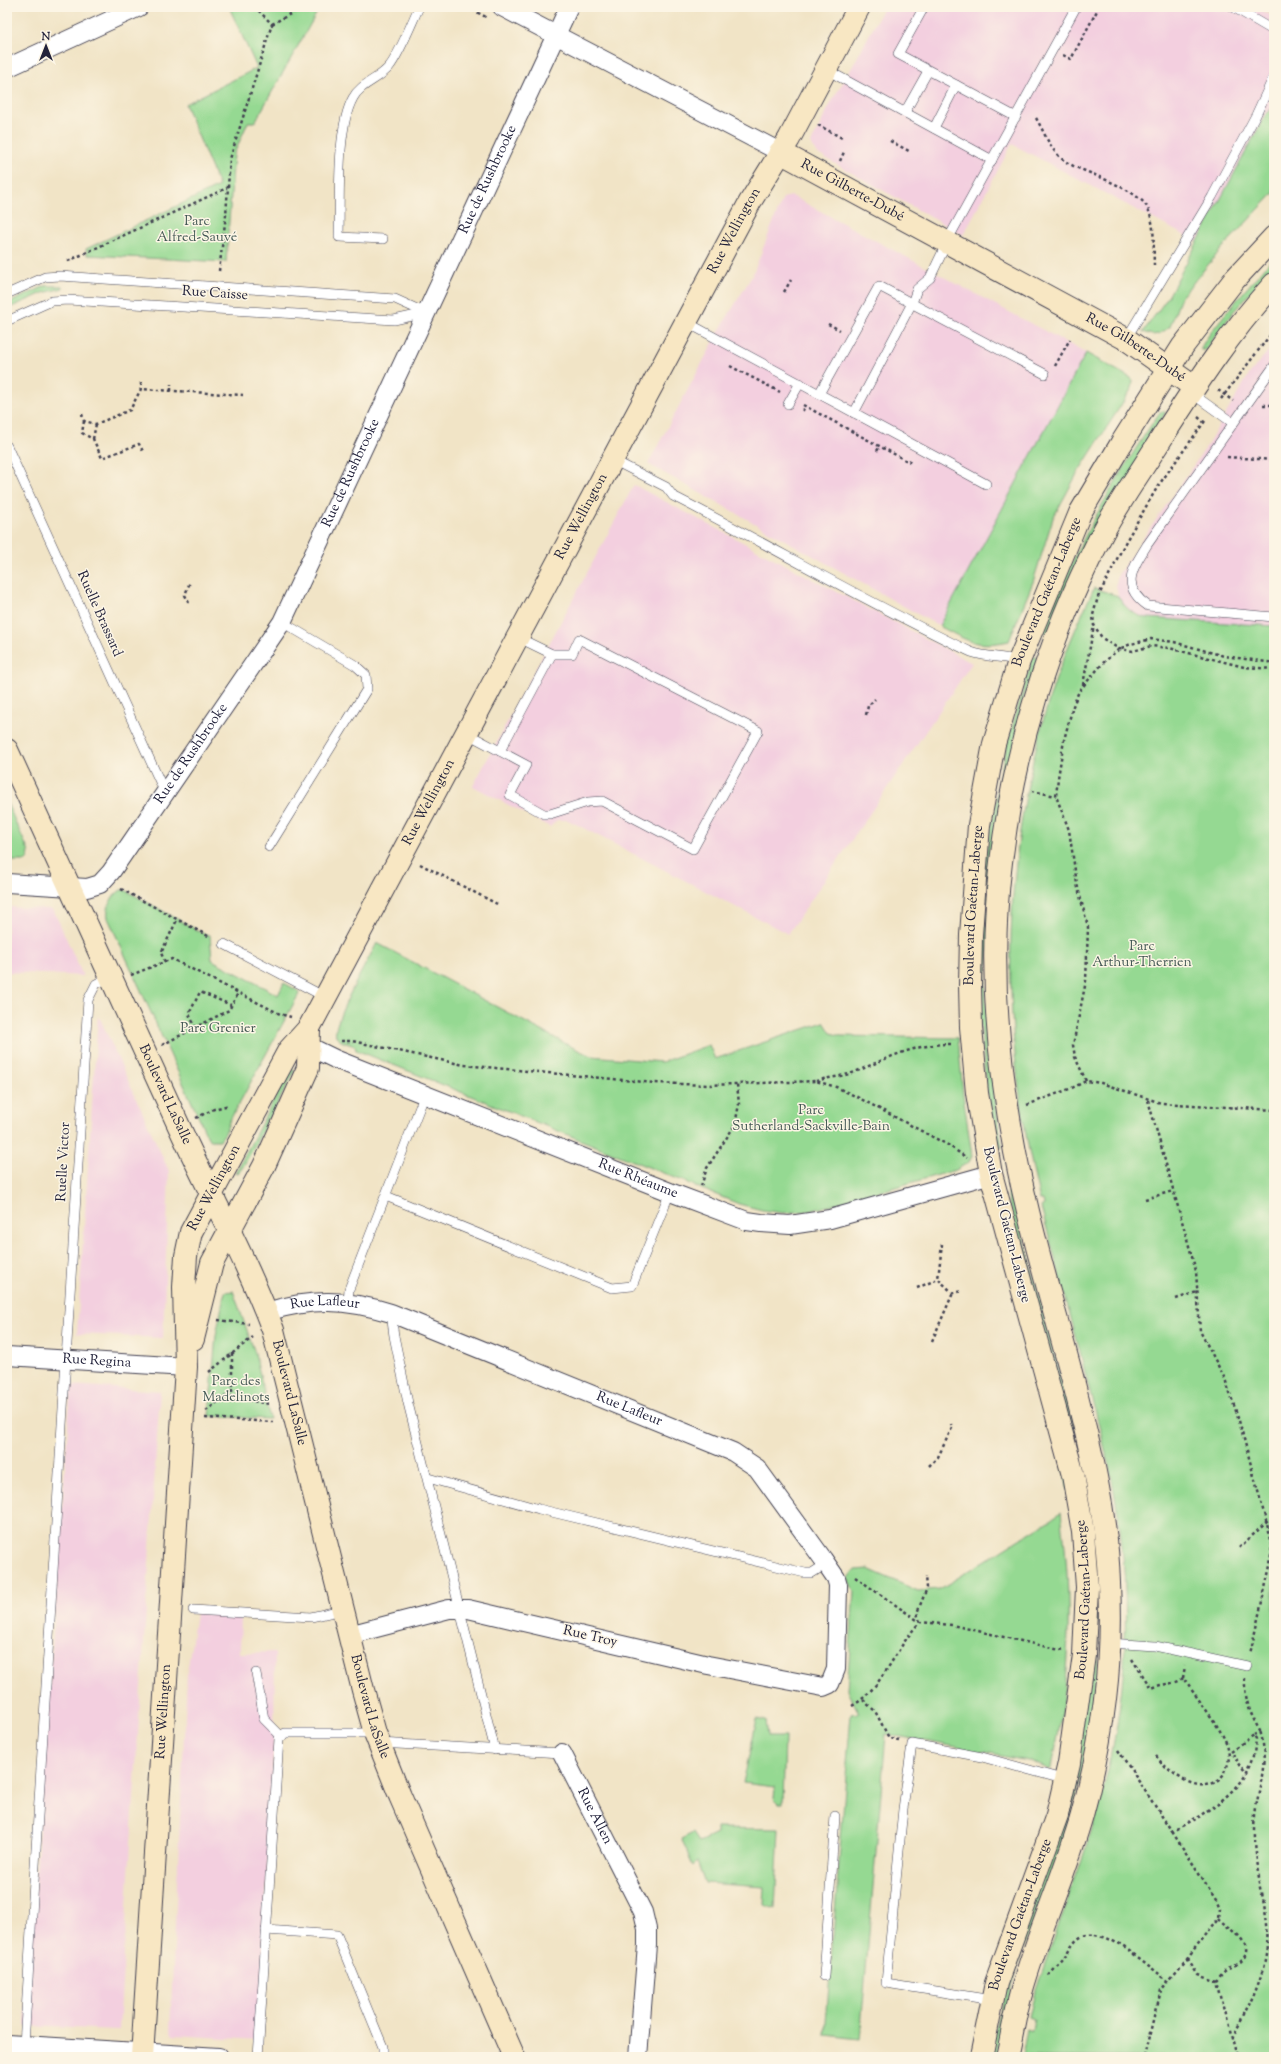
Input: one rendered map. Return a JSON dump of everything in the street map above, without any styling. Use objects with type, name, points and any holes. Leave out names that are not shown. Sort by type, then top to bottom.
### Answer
[{"type":"main road","name":"Rue Wellington","points":[[143,2055],[186,1367],[184,1287],[186,1256],[191,1232],[289,1050],[305,1038],[325,997],[750,202],[780,152],[859,7]]},
{"type":"main road","name":"Rue Gilberte-Dubé","points":[[780,152],[1126,339],[1194,387]]},
{"type":"main road","name":"Boulevard Gaétan-Laberge","points":[[981,2057],[996,1983],[1057,1815],[1066,1780],[1084,1655],[1087,1587],[1082,1532],[1073,1474],[991,1174],[977,1093],[971,1027],[971,935],[979,825],[994,744],[1019,661],[1080,513],[1168,368],[1235,279],[1274,237]]},
{"type":"main road","name":"Boulevard Gaétan-Laberge","points":[[1007,2057],[1021,1993],[1081,1819],[1091,1781],[1104,1707],[1110,1643],[1110,1580],[1102,1503],[1088,1437],[1026,1202],[1008,1108],[999,1032],[996,962],[1000,862],[1019,762],[1036,696],[1052,648],[1100,538],[1194,387],[1232,334],[1274,284]]},
{"type":"main road","points":[[1028,639],[1052,648]]},
{"type":"main road","name":"Boulevard LaSalle","points":[[8,753],[70,887],[121,976],[212,1194],[229,1229],[258,1318],[273,1330],[342,1610],[377,1738],[400,1796],[514,2057]]},
{"type":"main road","name":"Rue Wellington","points":[[186,1367],[212,1263],[264,1166],[308,1068],[305,1038]]},
{"type":"street","points":[[7,68],[139,7]]},
{"type":"street","name":"Rue Gilberte-Dubé","points":[[502,7],[780,152]]},
{"type":"street","name":"Rue de Rushbrooke","points":[[7,883],[95,887],[106,878],[282,622],[555,34],[569,7]]},
{"type":"street","name":"Rue Rhéaume","points":[[305,1038],[425,1094],[670,1192],[747,1221],[776,1225],[790,1225],[830,1219],[991,1174]]},
{"type":"street","name":"Rue Lafleur","points":[[258,1318],[295,1303],[348,1302],[391,1313],[744,1458],[757,1468],[836,1578],[839,1592],[836,1669],[830,1684]]},
{"type":"street","name":"Rue Regina","points":[[7,1356],[186,1367]]},
{"type":"street","name":"Rue Troy","points":[[349,1635],[449,1609],[460,1608],[480,1611],[708,1665],[816,1687],[823,1687],[830,1684]]},
{"type":"street","name":"Rue Allen","points":[[562,1753],[643,1912],[647,1929],[647,1945],[638,2057]]},
{"type":"street","points":[[16,2044],[143,2055],[218,2057]]},
{"type":"lane","points":[[383,239],[339,236],[342,144],[346,116],[353,98],[362,86],[382,74],[390,65],[419,7]]},
{"type":"lane","points":[[924,7],[898,54],[1016,117]]},
{"type":"lane","points":[[854,413],[912,303],[917,289],[930,278],[952,232],[1076,7]]},
{"type":"lane","points":[[1233,7],[1270,27],[1274,31]]},
{"type":"lane","points":[[825,69],[992,160]]},
{"type":"lane","points":[[905,112],[928,70]]},
{"type":"lane","points":[[1126,339],[1212,197],[1256,115],[1274,76]]},
{"type":"lane","points":[[934,128],[956,85]]},
{"type":"lane","points":[[7,294],[45,277],[60,276],[395,299],[426,313]]},
{"type":"lane","points":[[819,394],[879,286],[1045,374]]},
{"type":"lane","name":"Rue Caisse","points":[[7,321],[46,303],[68,300],[394,320],[426,313]]},
{"type":"lane","points":[[686,322],[986,484]]},
{"type":"lane","points":[[1274,366],[1136,562],[1131,577],[1132,589],[1137,598],[1148,606],[1274,617]]},
{"type":"lane","points":[[788,404],[800,383]]},
{"type":"lane","points":[[1194,387],[1202,400],[1233,423]]},
{"type":"lane","name":"Ruelle Brassard","points":[[7,446],[165,793]]},
{"type":"lane","points":[[613,460],[666,487],[673,496],[751,536],[899,618],[971,652],[997,659],[1008,658],[1019,661]]},
{"type":"lane","points":[[269,847],[367,689],[366,675],[355,665],[282,622]]},
{"type":"lane","points":[[466,733],[526,765],[510,795],[544,814],[550,814],[588,802],[602,801],[693,849],[758,731],[579,639],[572,654],[552,654],[518,636]]},
{"type":"lane","points":[[500,751],[552,654]]},
{"type":"lane","points":[[224,944],[325,997]]},
{"type":"lane","name":"Ruelle Victor","points":[[16,2044],[66,1359],[88,1000],[96,984],[121,976]]},
{"type":"lane","points":[[348,1302],[349,1289],[425,1094]]},
{"type":"lane","points":[[386,1196],[612,1288],[632,1286],[670,1192]]},
{"type":"lane","points":[[391,1313],[394,1336],[408,1403],[495,1750]]},
{"type":"lane","points":[[428,1478],[539,1509],[805,1573],[812,1573],[826,1564]]},
{"type":"lane","points":[[192,1610],[312,1617],[342,1610]]},
{"type":"lane","points":[[1110,1643],[1154,1646],[1247,1666]]},
{"type":"lane","points":[[256,1673],[264,1719],[282,1737],[279,1739],[277,1760],[258,2057]]},
{"type":"lane","name":"Rue Allen","points":[[282,1737],[285,1733],[377,1738],[495,1750],[562,1753]]},
{"type":"lane","points":[[992,2000],[886,1983],[903,1809],[912,1744],[982,1757],[1066,1780]]},
{"type":"lane","points":[[824,1976],[835,1816]]},
{"type":"lane","points":[[266,1930],[337,1934],[383,2047],[383,2057]]},
{"type":"path","points":[[254,7],[272,24]]},
{"type":"path","points":[[289,7],[289,15]]},
{"type":"path","points":[[219,270],[226,215],[230,159],[272,24],[304,7]]},
{"type":"path","points":[[1071,59],[1099,7]]},
{"type":"path","points":[[1036,118],[1051,147],[1065,162],[1111,182],[1136,196],[1147,206],[1152,221],[1154,265]]},
{"type":"path","points":[[816,124],[844,139]]},
{"type":"path","points":[[890,141],[909,151]]},
{"type":"path","points":[[840,160],[844,152]]},
{"type":"path","points":[[68,261],[227,188]]},
{"type":"path","points":[[784,292],[790,280]]},
{"type":"path","points":[[828,324],[843,332]]},
{"type":"path","points":[[1220,400],[1274,330]]},
{"type":"path","points":[[1054,368],[1070,339]]},
{"type":"path","points":[[730,366],[784,395]]},
{"type":"path","points":[[84,421],[96,424],[130,410],[141,389],[141,382]]},
{"type":"path","points":[[171,384],[171,391]]},
{"type":"path","points":[[141,389],[243,395]]},
{"type":"path","points":[[1218,390],[1235,402]]},
{"type":"path","points":[[799,403],[909,462]]},
{"type":"path","points":[[1259,404],[1274,405]]},
{"type":"path","points":[[802,411],[806,406]]},
{"type":"path","points":[[82,414],[84,421],[82,433],[93,439],[102,458],[139,444],[144,453]]},
{"type":"path","points":[[1197,417],[1204,422]]},
{"type":"path","points":[[93,439],[96,424]]},
{"type":"path","points":[[877,451],[880,446]]},
{"type":"path","points":[[1223,457],[1274,460]]},
{"type":"path","points":[[189,604],[185,595],[190,582]]},
{"type":"path","points":[[1083,686],[1094,625]]},
{"type":"path","points":[[1086,1081],[1075,1057],[1074,1045],[1086,981],[1088,928],[1076,884],[1068,830],[1056,796],[1064,740],[1073,706],[1083,686],[1103,663],[1119,649],[1139,641],[1163,640],[1224,656],[1274,663]]},
{"type":"path","points":[[1119,649],[1133,651],[1151,646],[1169,648],[1244,666],[1274,669]]},
{"type":"path","points":[[866,715],[868,706],[875,699]]},
{"type":"path","points":[[1025,789],[1056,796]]},
{"type":"path","points":[[420,864],[497,904]]},
{"type":"path","points":[[121,889],[210,937]]},
{"type":"path","points":[[165,962],[161,953],[177,920]]},
{"type":"path","points":[[121,976],[172,959],[280,1014],[290,1017]]},
{"type":"path","points":[[196,1028],[189,1014],[200,992],[231,1005]]},
{"type":"path","points":[[162,1045],[229,1010],[238,993]]},
{"type":"path","points":[[338,1041],[352,1041],[464,1065],[654,1083],[737,1084],[816,1081],[840,1077],[912,1048],[937,1044],[960,1045]]},
{"type":"path","points":[[816,1081],[836,1087],[857,1097],[948,1145],[973,1162]]},
{"type":"path","points":[[1025,1105],[1072,1088],[1086,1081],[1101,1083],[1148,1100],[1161,1103],[1274,1110]]},
{"type":"path","points":[[700,1191],[707,1168],[733,1128],[736,1120],[739,1104],[737,1084]]},
{"type":"path","points":[[1148,1100],[1196,1270],[1200,1331],[1225,1379],[1238,1417],[1268,1521],[1272,1543],[1270,1566],[1245,1678],[1245,1696],[1252,1717],[1260,1732],[1264,1747],[1254,1832],[1267,1925],[1266,1953],[1258,1986],[1232,2038]]},
{"type":"path","points":[[196,1118],[214,1109],[229,1104]]},
{"type":"path","points":[[1145,1199],[1173,1191]]},
{"type":"path","points":[[938,1279],[942,1244]]},
{"type":"path","points":[[918,1288],[938,1279]]},
{"type":"path","points":[[938,1279],[953,1293]]},
{"type":"path","points":[[953,1293],[962,1291]]},
{"type":"path","points":[[1176,1299],[1197,1292]]},
{"type":"path","points":[[932,1341],[953,1293]]},
{"type":"path","points":[[216,1320],[258,1318]]},
{"type":"path","points":[[209,1372],[253,1337]]},
{"type":"path","points":[[232,1353],[232,1397]]},
{"type":"path","points":[[206,1411],[225,1396],[269,1404]]},
{"type":"path","points":[[205,1418],[273,1422]]},
{"type":"path","points":[[929,1466],[938,1457],[952,1428],[951,1424]]},
{"type":"path","points":[[1239,1548],[1268,1521]]},
{"type":"path","points":[[852,1575],[920,1622],[952,1626],[1060,1650],[1071,1648]]},
{"type":"path","points":[[852,1706],[862,1700],[878,1682],[920,1622],[918,1613],[927,1588],[926,1576]]},
{"type":"path","points":[[1129,1657],[1133,1660],[1151,1688],[1161,1684],[1176,1684],[1183,1678],[1185,1665]]},
{"type":"path","points":[[1183,1678],[1246,1774]]},
{"type":"path","points":[[862,1700],[875,1711],[889,1738],[908,1741],[912,1744]]},
{"type":"path","points":[[1156,1756],[1172,1773],[1187,1782],[1202,1785],[1215,1782],[1224,1773],[1230,1751],[1260,1732]]},
{"type":"path","points":[[1173,1833],[1221,1801],[1236,1788],[1246,1774],[1256,1747],[1256,1739],[1254,1735]]},
{"type":"path","points":[[1116,1747],[1216,1899],[1220,1908],[1219,1918],[1161,1990],[1145,2057]]},
{"type":"path","points":[[1217,1980],[1225,1971],[1241,1961],[1246,1951],[1244,1941],[1219,1918]]},
{"type":"path","points":[[1045,1982],[1064,1959],[1075,1941],[1083,1936],[1092,1935],[1114,1941],[1168,1981]]},
{"type":"path","points":[[1188,1958],[1198,1973],[1217,1980]]},
{"type":"path","points":[[1217,1980],[1237,2055],[1233,2057]]},
{"type":"shaded area","points":[[884,7],[1255,7],[1274,17],[1274,107],[1266,114],[1197,242],[1012,144],[963,235],[816,153],[811,143],[834,97],[850,71]]},
{"type":"shaded area","points":[[792,196],[1086,353],[939,626],[648,464],[723,324],[752,276],[783,198]]},
{"type":"shaded area","points":[[1274,344],[1274,626],[1147,618],[1132,613],[1123,605],[1118,596],[1116,584],[1118,575],[1207,446],[1250,373]]},
{"type":"shaded area","points":[[634,485],[972,663],[788,934],[568,820],[557,820],[550,827],[473,786]]},
{"type":"shaded area","points":[[7,907],[49,909],[54,911],[83,976],[7,972]]},
{"type":"shaded area","points":[[98,1014],[169,1171],[163,1338],[77,1334]]},
{"type":"shaded area","points":[[71,1385],[160,1391],[119,2030],[25,2026]]},
{"type":"shaded area","points":[[196,1613],[241,1615],[240,1653],[275,1652],[274,1736],[259,2040],[173,2035],[170,2030],[187,1674]]},
{"type":"green space","name":"Parc Alfred-Sauvé","points":[[229,7],[320,7],[255,122],[248,122],[234,154],[226,262],[87,255],[86,249],[219,186],[185,104],[257,68]]},
{"type":"green space","points":[[1274,107],[1274,193],[1224,246],[1181,297],[1170,327],[1159,334],[1152,335],[1143,332],[1168,297],[1266,114]]},
{"type":"green space","points":[[1274,257],[1274,266],[1234,311],[1205,350],[1201,350],[1210,333]]},
{"type":"green space","points":[[45,286],[62,286],[63,288],[43,293],[7,309],[7,304]]},
{"type":"green space","points":[[1086,353],[1131,378],[1133,381],[1132,388],[1077,474],[1053,518],[1033,582],[1009,641],[988,644],[972,642],[939,626]]},
{"type":"green space","points":[[1164,411],[1165,413],[1047,633],[1042,632],[1066,574],[1095,518],[1126,464],[1160,412]]},
{"type":"green space","name":"Parc Arthur-Therrien","points":[[1094,588],[1118,596],[1130,610],[1147,618],[1274,626],[1274,2057],[1022,2057],[1027,2029],[1032,2031],[1034,2020],[1029,2018],[1034,1996],[1101,1800],[1108,1771],[1119,1708],[1125,1644],[1125,1579],[1115,1499],[1101,1435],[1041,1207],[1044,1205],[1043,1200],[1040,1200],[1027,1138],[1017,1075],[1012,1012],[1011,949],[1014,886],[1021,824],[1033,762],[1049,700],[1075,629]]},
{"type":"green space","points":[[1033,656],[1038,659],[1023,700],[1020,715],[985,980],[990,1061],[1002,1147],[997,1149],[986,1088],[980,1019],[983,868],[1006,747]]},
{"type":"green space","points":[[7,803],[29,852],[28,858],[25,861],[7,861]]},
{"type":"green space","name":"Parc Grenier","points":[[121,890],[125,890],[204,934],[210,935],[212,960],[278,995],[284,983],[300,992],[220,1140],[211,1140],[208,1138],[108,918],[110,902]]},
{"type":"green space","name":"Parc Sutherland-Sackville-Bain","points":[[377,943],[591,1056],[662,1062],[709,1045],[715,1059],[824,1022],[831,1033],[841,1036],[958,1038],[963,1094],[972,1156],[969,1162],[956,1170],[810,1211],[783,1213],[762,1210],[739,1204],[356,1050],[355,1046],[337,1038],[336,1029],[339,1019]]},
{"type":"green space","points":[[290,1069],[295,1071],[243,1167],[238,1173],[236,1172]]},
{"type":"green space","points":[[1011,1191],[1083,1459],[1095,1541],[1099,1623],[1095,1623],[1007,1192]]},
{"type":"green space","name":"Parc des Madelinots","points":[[233,1291],[255,1353],[270,1419],[209,1416],[216,1335],[225,1292]]},
{"type":"green space","points":[[1061,1513],[1067,1577],[1068,1640],[1063,1704],[1052,1767],[1050,1770],[1028,1760],[886,1734],[860,2039],[825,2035],[851,1714],[859,1713],[847,1690],[854,1591],[848,1579],[855,1570],[868,1569],[918,1591],[940,1589]]},
{"type":"green space","points":[[1093,1660],[1098,1660],[1094,1700],[1085,1759],[1076,1798],[1059,1853],[1020,1957],[1007,2007],[997,2057],[991,2057],[996,2025]]},
{"type":"green space","points":[[757,1719],[766,1721],[768,1737],[785,1737],[783,1804],[779,1804],[774,1799],[775,1787],[743,1783]]},
{"type":"green space","points":[[716,1828],[779,1829],[775,1909],[764,1905],[765,1887],[705,1883],[697,1861],[693,1865],[681,1839],[693,1833],[699,1842],[716,1834]]}]
